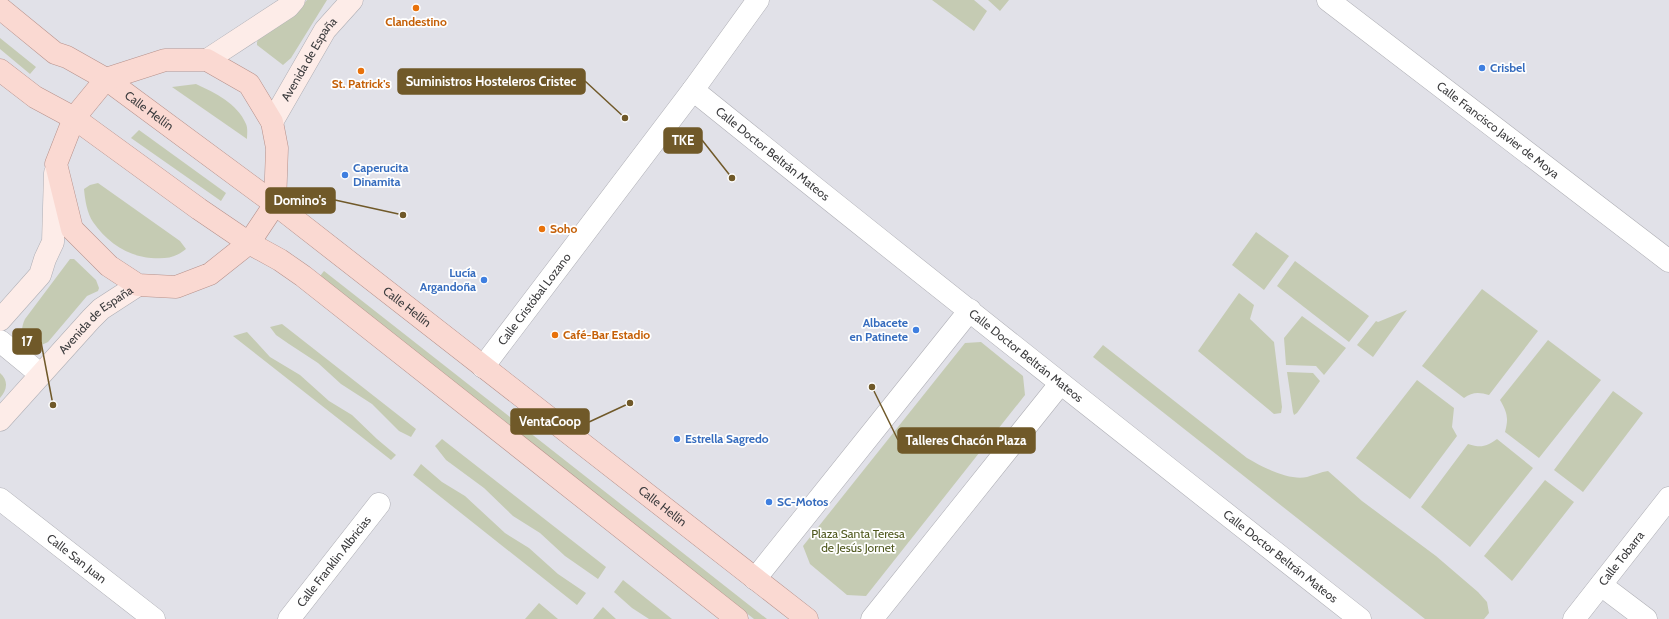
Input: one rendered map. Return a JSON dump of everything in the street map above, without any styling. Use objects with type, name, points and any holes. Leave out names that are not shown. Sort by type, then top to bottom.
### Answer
[{"type":"main road","points":[[207,60],[288,7],[294,0]]},
{"type":"main road","name":"Avenida de España","points":[[272,122],[325,30],[352,0]]},
{"type":"main road","name":"Calle Hellín","points":[[0,8],[55,53],[67,57],[106,78],[275,204],[806,619]]},
{"type":"main road","points":[[0,320],[40,275],[45,259],[53,242],[56,164],[74,118],[106,78],[165,60],[207,60],[249,84],[272,122],[277,148],[275,204]]},
{"type":"main road","points":[[0,70],[35,97],[74,118],[193,205],[249,243],[280,260],[303,276],[737,619]]},
{"type":"main road","name":"Avenida de España","points":[[56,164],[72,229],[109,266],[138,285],[176,287],[210,274],[249,243],[275,204]]},
{"type":"main road","name":"Avenida de España","points":[[0,420],[40,374],[101,309],[138,285]]},
{"type":"street","name":"Calle Cristóbal Lozano","points":[[482,367],[693,90],[758,0]]},
{"type":"street","name":"Calle Francisco Javier de Moya","points":[[1328,0],[1669,260]]},
{"type":"street","name":"Calle Doctor Beltrán Mateos","points":[[693,90],[970,310],[1060,384],[1360,619]]},
{"type":"street","points":[[755,579],[970,310]]},
{"type":"street","points":[[0,341],[40,374]]},
{"type":"street","points":[[872,619],[1060,384]]},
{"type":"street","name":"Calle Tobarra","points":[[1574,619],[1669,498]]},
{"type":"street","name":"Calle San Juan","points":[[0,499],[154,619]]},
{"type":"street","name":"Calle Franklin Albricias","points":[[289,619],[379,504]]},
{"type":"street","points":[[1601,585],[1646,619]]},
{"type":"green space","points":[[307,0],[327,0],[291,58],[283,65],[257,45],[257,42],[259,38],[302,6]]},
{"type":"green space","points":[[932,0],[974,0],[987,11],[974,31]]},
{"type":"green space","points":[[988,0],[1009,0],[1000,11]]},
{"type":"green space","points":[[0,38],[36,67],[30,74],[0,49]]},
{"type":"green space","points":[[196,84],[211,91],[231,104],[237,110],[247,126],[247,139],[172,87]]},
{"type":"green space","points":[[139,130],[226,193],[221,201],[131,138]]},
{"type":"green space","points":[[98,183],[180,241],[186,249],[170,257],[151,258],[142,257],[126,251],[111,242],[93,222],[89,215],[85,198],[84,189],[90,185]]},
{"type":"green space","points":[[1256,232],[1289,256],[1264,290],[1232,265]]},
{"type":"green space","points":[[70,259],[74,259],[96,280],[99,288],[98,291],[87,296],[48,342],[35,346],[30,344],[23,337],[22,332],[25,319]]},
{"type":"green space","points":[[1295,261],[1369,316],[1349,342],[1277,286]]},
{"type":"green space","points":[[324,271],[767,619],[754,619],[320,276]]},
{"type":"green space","points":[[1482,289],[1538,331],[1489,395],[1476,393],[1464,398],[1422,366]]},
{"type":"green space","points":[[1239,293],[1254,305],[1250,319],[1274,342],[1282,407],[1281,413],[1274,414],[1198,351]]},
{"type":"green space","points":[[1407,310],[1373,357],[1357,345],[1376,321],[1378,322]]},
{"type":"green space","points":[[1302,316],[1346,348],[1324,375],[1316,366],[1286,365],[1284,338]]},
{"type":"green space","points":[[282,324],[416,429],[411,437],[399,431],[372,404],[341,384],[318,363],[276,335],[270,327]]},
{"type":"green space","points":[[247,332],[270,357],[300,375],[329,401],[352,415],[396,455],[391,460],[233,336]]},
{"type":"green space","points":[[1548,340],[1601,380],[1539,458],[1505,432],[1507,415],[1500,400]]},
{"type":"green space","name":"Plaza Santa Teresa de Jesús Jornet","points":[[981,342],[1023,376],[1025,395],[866,596],[847,595],[810,564],[803,546],[965,343]]},
{"type":"green space","points":[[1103,345],[1253,462],[1284,475],[1300,478],[1328,471],[1362,501],[1436,556],[1478,592],[1487,602],[1489,613],[1484,619],[1425,619],[1093,357]]},
{"type":"green space","points":[[1287,372],[1313,373],[1320,381],[1294,415],[1293,412]]},
{"type":"green space","points":[[0,373],[5,379],[6,386],[0,398]]},
{"type":"green space","points":[[1417,380],[1454,408],[1452,427],[1457,436],[1410,499],[1356,458]]},
{"type":"green space","points":[[1613,391],[1643,413],[1583,492],[1554,470]]},
{"type":"green space","points":[[442,439],[606,567],[598,579],[565,556],[540,533],[513,516],[484,488],[446,460],[435,446]]},
{"type":"green space","points":[[1497,439],[1533,468],[1470,547],[1421,507],[1468,444],[1483,446],[1490,444]]},
{"type":"green space","points":[[421,464],[442,482],[465,496],[505,533],[529,548],[558,574],[586,593],[577,605],[413,475]]},
{"type":"green space","points":[[1545,480],[1574,502],[1512,581],[1484,556]]},
{"type":"green space","points":[[623,580],[672,619],[649,619],[632,608],[614,592]]},
{"type":"green space","points":[[539,603],[558,619],[525,619]]},
{"type":"green space","points":[[603,607],[616,619],[593,619]]},
{"type":"place","name":"Clandestino","points":[[416,8]]},
{"type":"place","name":"Crisbel","points":[[1482,68]]},
{"type":"place","name":"St. Patrick's","points":[[361,71]]},
{"type":"place","name":"Suministros Hosteleros Cristec","points":[[625,118]]},
{"type":"place","name":"Caperucita Dinamita","points":[[345,175]]},
{"type":"place","name":"TKE","points":[[732,178]]},
{"type":"place","name":"Domino's","points":[[403,215]]},
{"type":"place","name":"Soho","points":[[542,229]]},
{"type":"place","name":"Lucía Argandoña","points":[[484,280]]},
{"type":"place","name":"Albacete en Patinete","points":[[916,330]]},
{"type":"place","name":"Café-Bar Estadio","points":[[555,335]]},
{"type":"place","name":"Talleres Chacón Plaza","points":[[872,387]]},
{"type":"place","name":"VentaCoop","points":[[630,403]]},
{"type":"place","name":"17","points":[[53,405]]},
{"type":"place","name":"Estrella Sagredo","points":[[677,439]]},
{"type":"place","name":"SC-Motos","points":[[769,502]]}]
